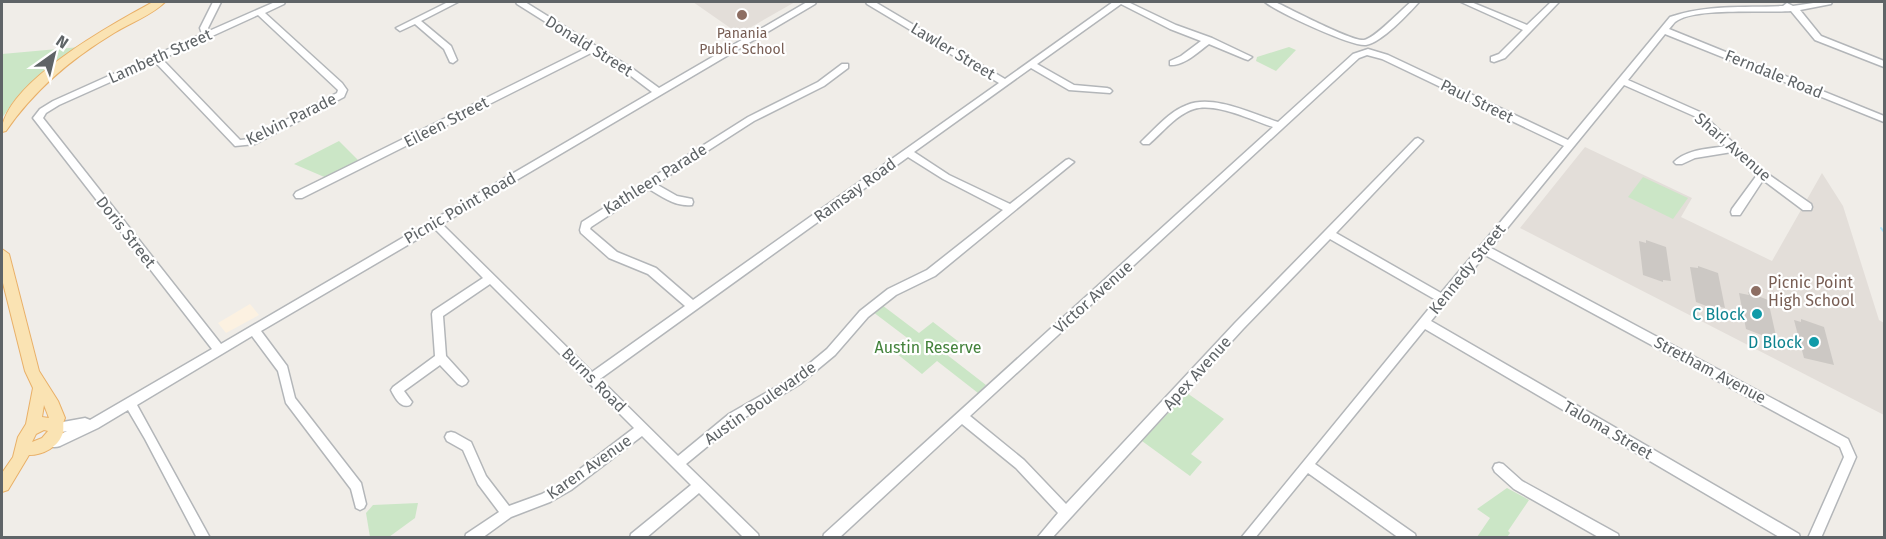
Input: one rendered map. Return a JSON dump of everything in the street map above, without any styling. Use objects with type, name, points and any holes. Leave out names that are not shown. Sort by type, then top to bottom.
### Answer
[{"type":"main road","points":[[2,128],[32,89],[67,59],[160,2]]},
{"type":"main road","points":[[2,254],[30,365],[40,389],[55,408],[57,418],[51,434],[2,485]]},
{"type":"main road","points":[[2,485],[19,460],[24,436],[33,427],[38,414],[40,389]]},
{"type":"main road","points":[[33,427],[45,423],[51,434]]},
{"type":"main road","points":[[23,445],[30,449],[51,434]]},
{"type":"street","points":[[207,35],[204,27],[217,2]]},
{"type":"street","name":"Lambeth Street","points":[[41,114],[57,103],[281,2]]},
{"type":"street","points":[[400,28],[454,2]]},
{"type":"street","name":"Donald Street","points":[[520,2],[658,92]]},
{"type":"street","name":"Picnic Point Road","points":[[51,434],[56,442],[76,433],[812,2]]},
{"type":"street","name":"Lawler Street","points":[[870,2],[1005,83]]},
{"type":"street","name":"Ramsay Road","points":[[592,378],[1118,2]]},
{"type":"street","points":[[1123,2],[1173,27],[1248,57]]},
{"type":"street","name":"Paul Street","points":[[1269,2],[1570,145]]},
{"type":"street","name":"Victor Avenue","points":[[829,537],[1414,2]]},
{"type":"street","points":[[1465,2],[1528,29]]},
{"type":"street","points":[[1494,59],[1502,56],[1554,2]]},
{"type":"street","points":[[1778,2],[1795,10],[1818,38],[1884,64]]},
{"type":"street","name":"Kennedy Street","points":[[1247,537],[1678,15],[1692,9],[1736,6],[1789,7],[1828,2]]},
{"type":"street","name":"Kelvin Parade","points":[[156,58],[238,144],[252,142],[341,95],[342,88],[259,12]]},
{"type":"street","points":[[416,21],[448,48],[453,60]]},
{"type":"street","name":"Ferndale Road","points":[[1664,30],[1884,119]]},
{"type":"street","points":[[1173,63],[1209,40]]},
{"type":"street","name":"Eileen Street","points":[[299,195],[593,48]]},
{"type":"street","points":[[1030,64],[1072,88],[1107,91]]},
{"type":"street","name":"Kathleen Parade","points":[[692,306],[652,271],[613,255],[585,230],[588,222],[751,119],[826,82],[845,66]]},
{"type":"street","name":"Shari Avenue","points":[[1623,81],[1697,114],[1762,174],[1807,207]]},
{"type":"street","points":[[1146,142],[1187,108],[1197,104],[1216,106],[1280,126]]},
{"type":"street","name":"Doris Street","points":[[41,114],[39,122],[219,349]]},
{"type":"street","name":"Apex Avenue","points":[[1043,537],[1328,233],[1418,141]]},
{"type":"street","points":[[1679,162],[1693,155],[1734,148]]},
{"type":"street","points":[[907,152],[946,177],[1010,209]]},
{"type":"street","name":"Austin Boulevarde","points":[[678,463],[733,418],[796,381],[831,352],[859,318],[892,292],[931,273],[1068,162]]},
{"type":"street","points":[[1736,212],[1762,174]]},
{"type":"street","points":[[648,184],[674,199],[688,202]]},
{"type":"street","name":"Burns Road","points":[[435,223],[753,537]]},
{"type":"street","points":[[1328,233],[1442,299]]},
{"type":"street","name":"Stretham Avenue","points":[[1483,249],[1844,443],[1850,457],[1814,537]]},
{"type":"street","points":[[462,381],[441,358],[437,314],[491,278]]},
{"type":"street","name":"Taloma Street","points":[[1423,322],[1794,537]]},
{"type":"street","points":[[253,329],[283,369],[290,400],[357,488],[360,504]]},
{"type":"street","points":[[406,402],[397,390],[441,358]]},
{"type":"street","points":[[129,402],[153,438],[179,498],[204,537]]},
{"type":"street","points":[[962,417],[1012,457],[1067,513]]},
{"type":"street","name":"Karen Avenue","points":[[471,537],[507,513],[556,493],[643,428]]},
{"type":"street","points":[[452,437],[467,446],[482,480],[507,513]]},
{"type":"street","points":[[1306,465],[1410,537]]},
{"type":"street","points":[[1499,468],[1518,485],[1612,537]]},
{"type":"street","points":[[636,537],[700,485]]},
{"type":"shaded area","name":"Panania Public School","points":[[693,2],[795,2],[739,34]]},
{"type":"shaded area","name":"Picnic Point High School","points":[[1585,147],[1692,198],[1681,217],[1772,261],[1822,173],[1843,206],[1879,320],[1884,323],[1884,415],[1520,228]]},
{"type":"shaded area","points":[[250,304],[259,315],[226,333],[218,323]]},
{"type":"green space","points":[[80,47],[16,98],[2,118],[2,54]]},
{"type":"green space","points":[[1289,47],[1296,50],[1276,71],[1256,61],[1257,57]]},
{"type":"green space","points":[[339,141],[361,163],[329,179],[294,164]]},
{"type":"green space","points":[[1643,177],[1688,198],[1673,219],[1628,197]]},
{"type":"green space","name":"Austin Reserve","points":[[882,305],[919,333],[933,322],[959,342],[946,354],[986,385],[978,393],[937,361],[922,374],[896,353],[910,340],[873,312]]},
{"type":"green space","points":[[1187,393],[1224,419],[1191,454],[1202,462],[1190,476],[1142,441]]},
{"type":"green space","points":[[1507,488],[1529,500],[1508,531],[1510,533],[1507,537],[1477,537],[1490,518],[1477,509]]},
{"type":"green space","points":[[418,503],[415,518],[389,537],[370,537],[366,513],[373,505]]},
{"type":"building","points":[[1646,240],[1666,247],[1671,281],[1663,280],[1663,282],[1643,275],[1639,241],[1646,243]]},
{"type":"building","points":[[1698,266],[1718,273],[1725,308],[1716,306],[1717,310],[1696,302],[1690,267],[1698,268]]},
{"type":"building","name":"C Block","points":[[1748,292],[1768,300],[1776,336],[1768,334],[1769,338],[1746,329],[1739,293],[1749,295]]},
{"type":"building","name":"D Block","points":[[1801,319],[1824,327],[1834,365],[1804,358],[1794,320],[1801,322]]},
{"type":"waterway","points":[[1881,228],[1884,232]]},
{"type":"place","name":"Panania Public School","points":[[742,15]]},
{"type":"place","name":"Picnic Point High School","points":[[1756,291]]},
{"type":"place","name":"C Block","points":[[1757,314]]},
{"type":"place","name":"D Block","points":[[1814,342]]}]
